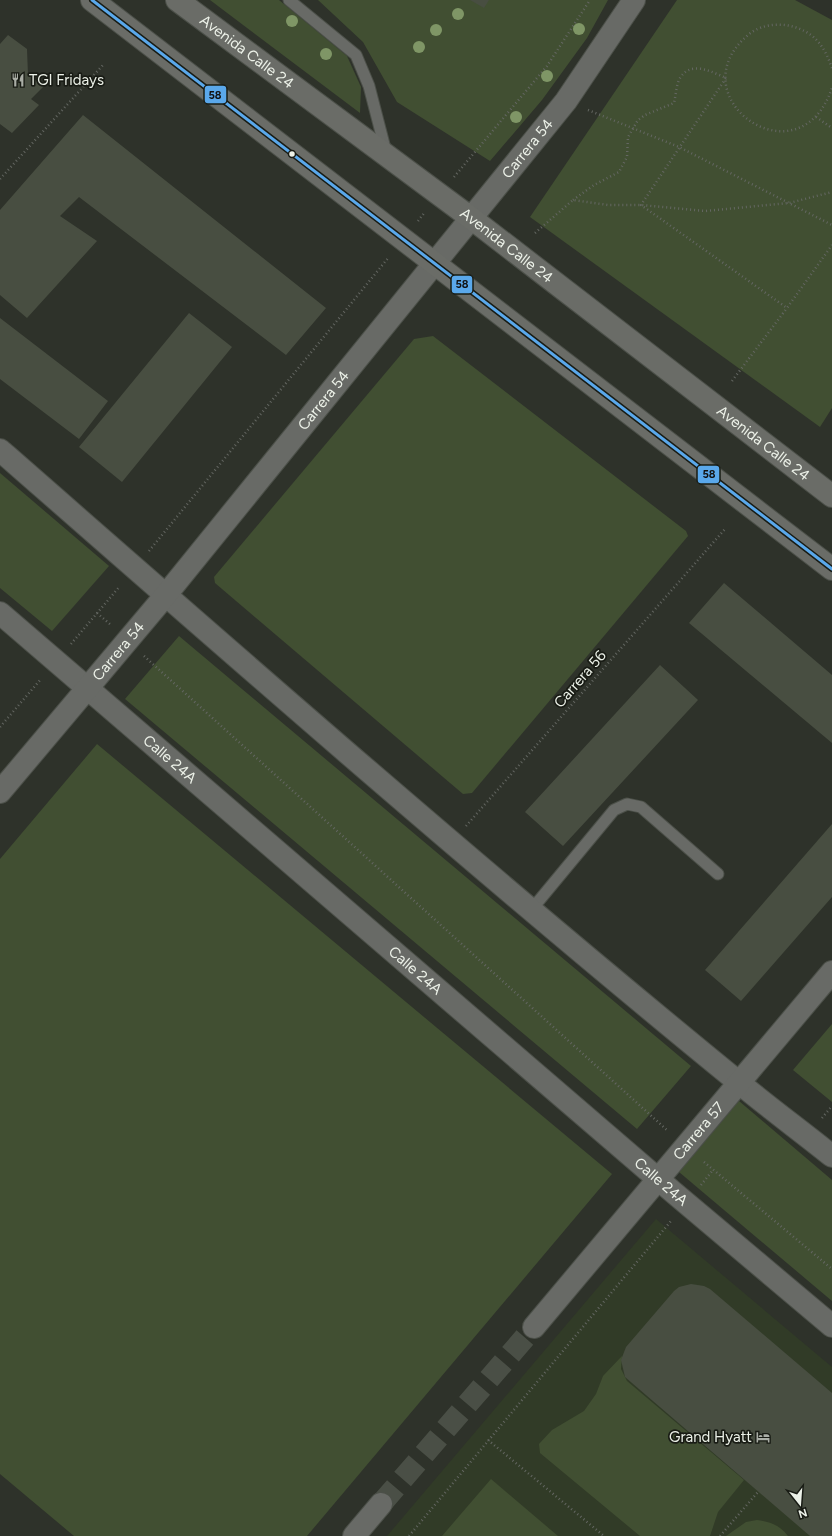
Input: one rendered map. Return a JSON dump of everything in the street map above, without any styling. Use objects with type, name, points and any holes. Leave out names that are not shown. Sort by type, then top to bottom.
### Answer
[{"type":"main road","points":[[92,0],[832,570]]},
{"type":"main road","name":"Avenida Calle 24","points":[[177,0],[471,218],[832,496]]},
{"type":"street","name":"Carrera 54","points":[[0,792],[165,596],[566,101],[634,0]]},
{"type":"street","points":[[0,450],[165,596],[452,842],[738,1082],[832,1156]]},
{"type":"street","name":"Calle 24A","points":[[0,612],[89,687],[686,1203],[832,1326]]},
{"type":"street","name":"Carrera 57","points":[[534,1327],[738,1082],[832,972]]},
{"type":"street","points":[[354,1536],[381,1504]]},
{"type":"lane","points":[[289,0],[356,55],[369,86],[386,155]]},
{"type":"lane","points":[[532,909],[614,810],[627,804],[641,806],[718,874]]},
{"type":"path","points":[[456,174],[547,66],[590,0]]},
{"type":"path","points":[[832,68],[826,52],[816,39],[801,29],[784,24],[766,26],[750,34],[737,45],[729,61],[726,78],[728,96],[737,111],[756,125],[766,130],[784,131],[801,127],[816,117],[827,103],[832,88]]},
{"type":"path","points":[[0,179],[103,65]]},
{"type":"path","points":[[535,232],[573,200],[594,185],[619,172],[627,157],[628,137],[638,120],[674,103],[680,78],[686,73],[694,68],[705,69],[726,78]]},
{"type":"path","points":[[641,205],[726,78]]},
{"type":"path","points":[[566,101],[679,147],[832,225]]},
{"type":"path","points":[[816,117],[832,128]]},
{"type":"path","points":[[573,200],[608,206],[641,205],[705,211],[788,203],[832,192]]},
{"type":"path","points":[[641,205],[786,308]]},
{"type":"path","points":[[732,381],[832,245]]},
{"type":"path","points":[[0,727],[135,569],[380,268]]},
{"type":"path","name":"Carrera 56","points":[[452,842],[725,529]]},
{"type":"path","points":[[97,613],[685,1146],[832,1269]]},
{"type":"path","points":[[408,1536],[713,1170]]},
{"type":"path","points":[[488,1440],[604,1536]]},
{"type":"path","points":[[720,1536],[758,1492]]},
{"type":"shaded area","points":[[210,0],[279,0],[347,56],[361,87],[360,113]]},
{"type":"shaded area","points":[[318,0],[608,0],[587,38],[542,100],[490,161],[397,102],[363,42]]},
{"type":"shaded area","points":[[677,0],[795,0],[832,20],[832,408],[820,427],[530,217]]},
{"type":"shaded area","points":[[433,336],[686,531],[688,536],[472,793],[463,794],[215,583],[214,577],[414,339]]},
{"type":"shaded area","points":[[0,473],[109,566],[52,631],[0,588]]},
{"type":"shaded area","points":[[179,636],[691,1066],[637,1129],[125,699]]},
{"type":"shaded area","points":[[97,744],[612,1174],[307,1536],[74,1536],[0,1474],[0,859]]},
{"type":"shaded area","points":[[832,1024],[832,1102],[793,1070]]},
{"type":"shaded area","points":[[739,1101],[832,1180],[832,1301],[679,1172]]},
{"type":"shaded area","points":[[656,1219],[832,1367],[832,1536],[387,1536]]},
{"type":"shaded area","points":[[622,1356],[621,1369],[627,1381],[744,1480],[718,1512],[710,1536],[640,1536],[540,1453],[539,1444],[552,1430],[584,1411],[596,1394],[603,1376]]},
{"type":"shaded area","points":[[491,1479],[558,1536],[442,1536]]},
{"type":"shaded area","points":[[757,1520],[782,1529],[788,1536],[726,1536],[746,1522]]},
{"type":"building","points":[[470,0],[489,0],[484,8]]},
{"type":"building","name":"TGI Fridays","points":[[8,35],[27,49],[28,75],[44,86],[31,99],[39,105],[12,133],[0,124],[0,44]]},
{"type":"building","points":[[83,115],[326,308],[286,355],[79,197],[60,216],[97,241],[27,318],[0,295],[0,210]]},
{"type":"building","points":[[189,313],[232,347],[122,482],[79,447]]},
{"type":"building","points":[[0,318],[108,401],[79,439],[0,379]]},
{"type":"building","points":[[724,583],[832,675],[832,743],[689,623]]},
{"type":"building","points":[[660,665],[698,700],[563,846],[525,812]]},
{"type":"building","points":[[832,824],[832,897],[741,1001],[705,970]]},
{"type":"building","name":"Grand Hyatt","points":[[691,1284],[704,1286],[710,1289],[832,1393],[832,1536],[810,1536],[625,1377],[621,1360],[626,1347],[674,1291],[679,1287]]},
{"type":"tunnel","points":[[381,1504],[534,1327]]},
{"type":"transit line","name":"58","points":[[92,0],[832,569]]},
{"type":"place","name":"TGI Fridays","points":[[18,80]]},
{"type":"place","name":"Grand Hyatt","points":[[763,1437]]}]
